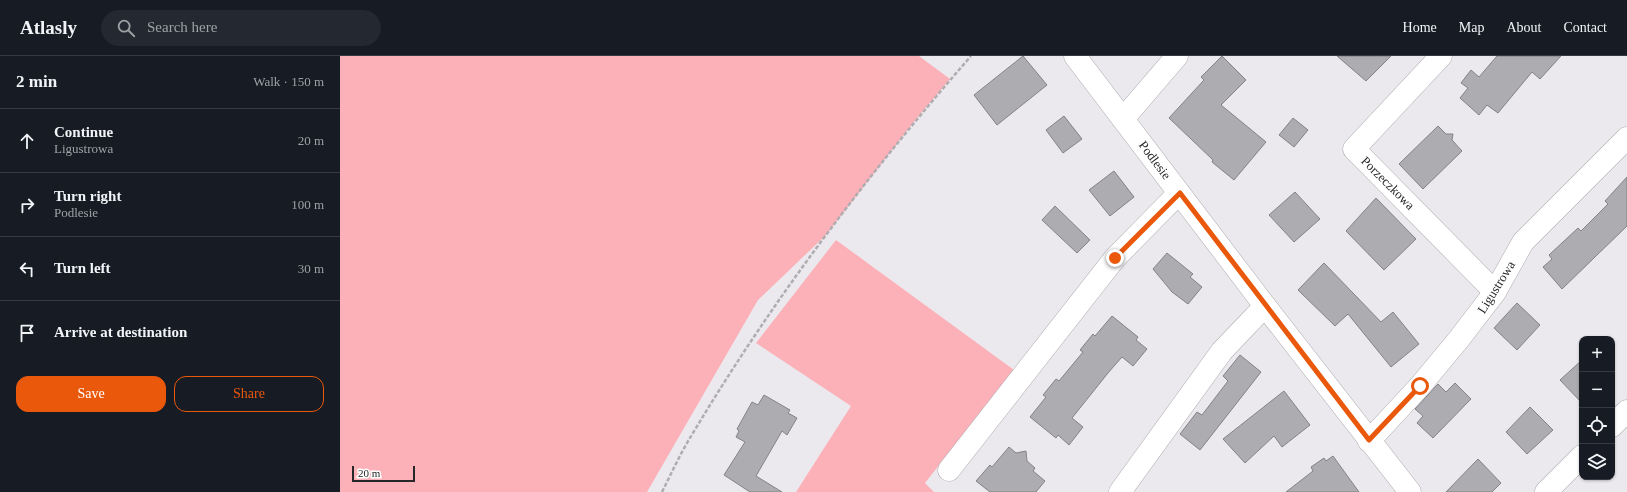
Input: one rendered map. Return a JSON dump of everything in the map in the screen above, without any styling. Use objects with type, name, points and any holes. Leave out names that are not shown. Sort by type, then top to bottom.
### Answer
[{"type":"street","name":"Podlesie","points":[[1075,56],[1265,306],[1410,492]]},
{"type":"street","points":[[1123,119],[1178,56]]},
{"type":"street","name":"Porzeczkowa","points":[[1441,56],[1354,149],[1495,292]]},
{"type":"street","name":"Ligustrowa","points":[[1369,440],[1420,386],[1455,345],[1495,292],[1523,242],[1627,138]]},
{"type":"street","points":[[949,470],[1115,258],[1180,193]]},
{"type":"street","points":[[1120,492],[1222,351],[1265,306]]},
{"type":"street","points":[[1615,423],[1627,411]]},
{"type":"street","points":[[1546,492],[1579,459]]},
{"type":"path","points":[[662,492],[693,433],[743,354],[807,260],[917,118],[970,56]]},
{"type":"shaded area","points":[[340,56],[919,56],[950,79],[917,118],[826,235],[758,300],[647,492],[340,492]]},
{"type":"shaded area","points":[[836,240],[1014,370],[925,483],[934,492],[796,492],[851,406],[756,343]]},
{"type":"building","points":[[1023,56],[1047,85],[997,125],[974,95]]},
{"type":"building","points":[[1222,56],[1246,80],[1221,105],[1266,142],[1234,180],[1212,162],[1213,160],[1169,118],[1204,80],[1201,77]]},
{"type":"building","points":[[1337,56],[1391,56],[1366,81]]},
{"type":"building","points":[[1497,56],[1561,56],[1540,79],[1532,72],[1498,113],[1487,105],[1479,115],[1460,98],[1468,88],[1461,83],[1471,70],[1479,77]]},
{"type":"building","points":[[1064,116],[1082,139],[1063,153],[1046,130]]},
{"type":"building","points":[[1293,118],[1308,130],[1294,147],[1279,135]]},
{"type":"building","points":[[1438,126],[1446,134],[1453,134],[1452,140],[1462,151],[1423,189],[1399,164]]},
{"type":"building","points":[[1114,171],[1134,197],[1110,216],[1089,190]]},
{"type":"building","points":[[1627,177],[1627,226],[1562,289],[1543,267],[1552,259],[1549,255],[1578,228],[1581,231],[1608,204],[1605,201]]},
{"type":"building","points":[[1295,192],[1320,219],[1294,242],[1269,215]]},
{"type":"building","points":[[1376,198],[1416,239],[1384,270],[1346,231]]},
{"type":"building","points":[[1055,206],[1090,240],[1077,253],[1042,220]]},
{"type":"building","points":[[1167,253],[1193,274],[1190,277],[1202,287],[1188,304],[1172,292],[1153,269]]},
{"type":"building","points":[[1324,263],[1381,322],[1393,312],[1419,344],[1391,367],[1348,314],[1335,326],[1298,290]]},
{"type":"building","points":[[1517,303],[1540,325],[1517,350],[1494,328]]},
{"type":"building","points":[[1112,316],[1138,337],[1136,340],[1147,349],[1133,366],[1122,357],[1108,373],[1072,418],[1083,427],[1069,445],[1058,435],[1056,438],[1030,417],[1046,397],[1043,395],[1056,379],[1059,381],[1083,352],[1080,350],[1093,334],[1095,336]]},
{"type":"building","points":[[1240,355],[1261,372],[1200,450],[1180,434],[1197,412],[1202,415],[1228,381],[1223,376]]},
{"type":"building","points":[[1579,363],[1579,400],[1560,380]]},
{"type":"building","points":[[1455,383],[1471,399],[1433,438],[1417,423],[1423,416],[1415,409],[1438,384],[1446,392]]},
{"type":"building","points":[[1284,391],[1310,425],[1282,447],[1274,436],[1245,463],[1223,439]]},
{"type":"building","points":[[764,395],[790,410],[788,413],[797,418],[787,435],[782,431],[756,476],[782,492],[750,492],[724,475],[745,442],[736,437],[739,431],[737,429],[752,402],[758,405]]},
{"type":"building","points":[[1530,407],[1553,430],[1527,454],[1506,432]]},
{"type":"building","points":[[1009,447],[1016,453],[1026,451],[1027,461],[1035,468],[1033,471],[1045,481],[1036,492],[990,492],[976,481],[990,465],[992,467]]},
{"type":"building","points":[[1333,456],[1359,492],[1286,492],[1313,471],[1311,467],[1324,458],[1326,461]]},
{"type":"building","points":[[1478,459],[1501,483],[1492,492],[1446,492]]},
{"type":"route","points":[[1115,258],[1180,193],[1369,440],[1420,386]]}]
